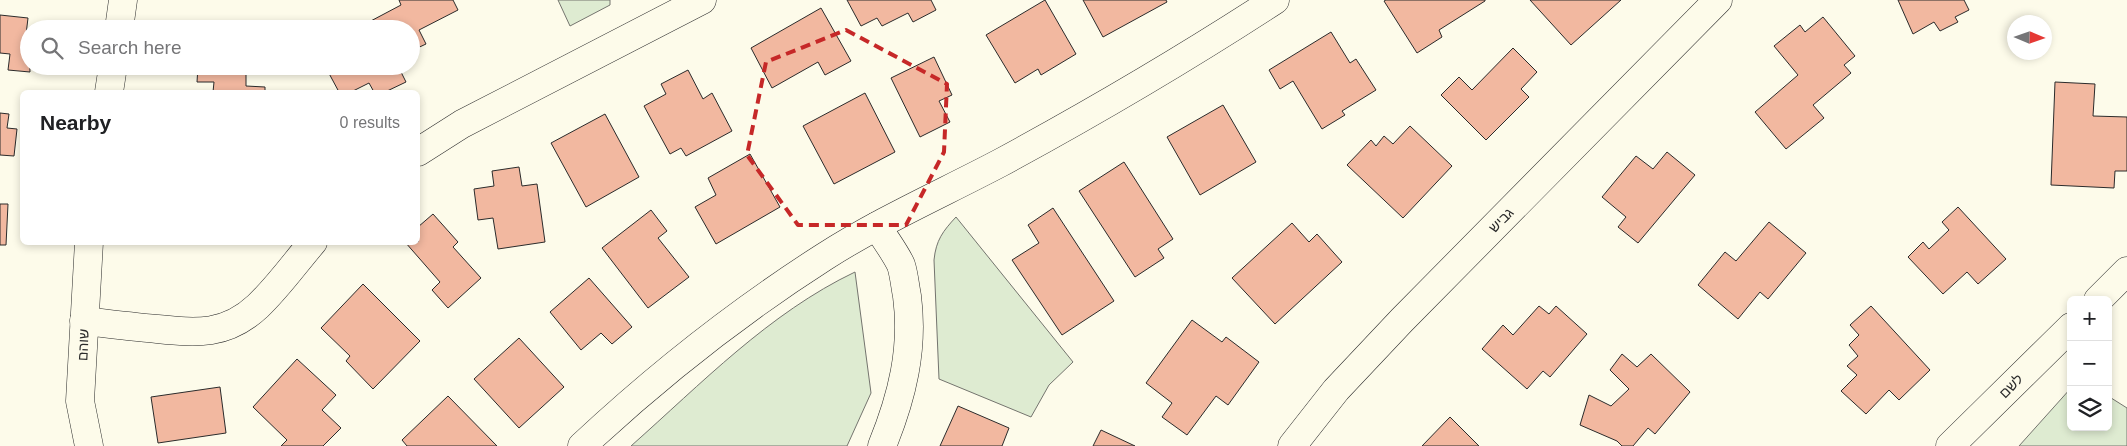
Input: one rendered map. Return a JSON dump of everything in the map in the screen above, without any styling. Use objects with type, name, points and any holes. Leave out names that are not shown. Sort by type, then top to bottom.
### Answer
[{"type":"street","points":[[120,20],[123,0]]},
{"type":"street","points":[[420,151],[462,124],[702,0]]},
{"type":"street","points":[[582,446],[665,373],[719,330],[825,256],[877,226],[1066,127],[1158,74],[1275,0]]},
{"type":"street","name":"גביש","points":[[1292,446],[1336,390],[1402,320],[1718,0]]},
{"type":"street","points":[[109,90],[112,75]]},
{"type":"street","points":[[877,226],[901,266],[909,312],[905,378],[893,420],[882,446]]},
{"type":"street","name":"שוהם","points":[[89,245],[80,400],[89,446]]},
{"type":"street","points":[[84,321],[182,332],[204,332],[223,328],[241,319],[259,305],[310,245]]},
{"type":"street","points":[[2102,296],[2127,271]]},
{"type":"street","name":"לשם","points":[[1950,446],[2067,331]]},
{"type":"highlighted area","points":[[846,30],[947,84],[944,152],[906,225],[798,225],[747,155],[766,62]]},
{"type":"green space","points":[[558,0],[610,0],[610,5],[570,26]]},
{"type":"green space","points":[[956,217],[1073,362],[1049,385],[1031,417],[939,379],[934,260],[936,247],[941,236]]},
{"type":"green space","points":[[855,272],[871,393],[847,446],[631,446],[737,351],[765,329],[824,289]]},
{"type":"green space","points":[[2067,392],[2067,431],[2112,431],[2112,399],[2127,408],[2127,446],[2019,446]]},
{"type":"building","points":[[399,0],[453,0],[458,10],[420,29],[420,20],[373,20],[401,5]]},
{"type":"building","points":[[847,0],[931,0],[936,10],[913,22],[908,13],[882,26],[877,18],[861,26]]},
{"type":"building","points":[[1045,0],[1076,54],[1041,75],[1038,69],[1015,83],[986,35]]},
{"type":"building","points":[[1083,0],[1166,0],[1167,2],[1103,37]]},
{"type":"building","points":[[1530,0],[1621,0],[1571,45]]},
{"type":"building","points":[[1898,0],[1964,0],[1969,10],[1955,17],[1958,22],[1940,31],[1934,22],[1913,34]]},
{"type":"building","points":[[1384,1],[1485,1],[1439,30],[1442,37],[1417,53]]},
{"type":"building","points":[[821,8],[851,61],[825,75],[818,62],[772,88],[751,48]]},
{"type":"building","points":[[0,15],[28,18],[28,20],[20,20],[20,71],[8,70],[10,54],[0,53]]},
{"type":"building","points":[[1823,17],[1855,56],[1844,65],[1851,73],[1813,105],[1824,118],[1786,149],[1755,112],[1798,75],[1774,46],[1800,25],[1805,32]]},
{"type":"building","points":[[420,32],[426,44],[420,47]]},
{"type":"building","points":[[1331,32],[1350,63],[1356,59],[1376,90],[1342,111],[1345,115],[1322,129],[1293,81],[1280,89],[1269,70]]},
{"type":"building","points":[[1513,48],[1537,72],[1521,89],[1529,97],[1486,140],[1441,95],[1459,77],[1472,90]]},
{"type":"building","points":[[934,57],[952,95],[939,101],[950,122],[920,137],[891,78]]},
{"type":"building","points":[[688,70],[703,99],[712,93],[732,131],[686,156],[681,148],[670,154],[644,106],[666,94],[661,84]]},
{"type":"building","points":[[197,75],[246,75],[246,86],[265,87],[265,90],[213,90],[214,82],[197,82]]},
{"type":"building","points":[[330,75],[402,75],[406,82],[389,90],[373,90],[369,83],[355,90],[338,90]]},
{"type":"building","points":[[2055,82],[2095,84],[2093,116],[2127,117],[2127,171],[2115,171],[2114,188],[2051,185]]},
{"type":"building","points":[[865,93],[895,152],[834,184],[803,126]]},
{"type":"building","points":[[1223,105],[1256,162],[1200,195],[1167,137]]},
{"type":"building","points":[[0,113],[9,114],[7,128],[17,129],[14,156],[0,155]]},
{"type":"building","points":[[605,114],[639,177],[586,207],[551,143]]},
{"type":"building","points":[[1410,126],[1452,166],[1403,218],[1347,165],[1371,140],[1376,146],[1384,136],[1393,144]]},
{"type":"building","points":[[1667,152],[1695,175],[1638,243],[1618,227],[1626,217],[1602,197],[1636,156],[1653,169]]},
{"type":"building","points":[[750,154],[780,207],[716,244],[695,207],[716,195],[708,178]]},
{"type":"building","points":[[1124,162],[1173,239],[1158,249],[1164,258],[1135,277],[1079,191]]},
{"type":"building","points":[[519,167],[522,186],[537,184],[545,242],[498,249],[493,218],[478,220],[474,189],[494,186],[492,171]]},
{"type":"building","points":[[0,204],[8,204],[6,245],[0,245]]},
{"type":"building","points":[[1958,207],[2006,259],[1978,284],[1967,272],[1943,294],[1908,257],[1923,242],[1929,249],[1949,230],[1942,222]]},
{"type":"building","points":[[1053,208],[1114,301],[1062,335],[1012,260],[1039,243],[1028,225]]},
{"type":"building","points":[[651,210],[667,231],[658,238],[689,277],[648,308],[602,248]]},
{"type":"building","points":[[433,214],[458,242],[453,247],[481,278],[448,308],[432,290],[440,282],[408,245],[420,245],[420,225]]},
{"type":"building","points":[[1769,222],[1806,253],[1768,299],[1760,292],[1738,319],[1698,285],[1725,252],[1736,261]]},
{"type":"building","points":[[1292,223],[1309,242],[1317,234],[1342,262],[1275,324],[1232,278]]},
{"type":"building","points":[[589,278],[632,327],[612,344],[601,333],[581,350],[550,312]]},
{"type":"building","points":[[363,284],[420,341],[373,389],[346,361],[350,356],[321,328]]},
{"type":"building","points":[[1539,306],[1549,314],[1556,306],[1587,334],[1550,377],[1543,371],[1527,389],[1482,349],[1503,325],[1513,335]]},
{"type":"building","points":[[1871,306],[1930,370],[1899,400],[1889,390],[1866,414],[1841,391],[1857,375],[1847,366],[1858,356],[1849,345],[1859,335],[1850,325]]},
{"type":"building","points":[[1192,320],[1222,342],[1226,337],[1259,362],[1228,405],[1216,396],[1187,435],[1162,417],[1172,403],[1146,383]]},
{"type":"building","points":[[519,338],[564,387],[519,428],[474,379]]},
{"type":"building","points":[[1622,354],[1637,367],[1651,354],[1690,392],[1655,434],[1648,428],[1633,446],[1622,446],[1617,441],[1580,425],[1589,395],[1611,406],[1629,389],[1610,370]]},
{"type":"building","points":[[297,359],[336,395],[322,410],[341,428],[323,446],[281,446],[287,440],[253,407]]},
{"type":"building","points":[[220,387],[226,433],[158,443],[151,397]]},
{"type":"building","points":[[448,396],[497,446],[407,446],[402,440]]},
{"type":"building","points":[[958,406],[1009,428],[1002,446],[940,446]]},
{"type":"building","points":[[1450,417],[1479,446],[1422,446]]},
{"type":"building","points":[[1101,430],[1135,446],[1093,446]]}]
